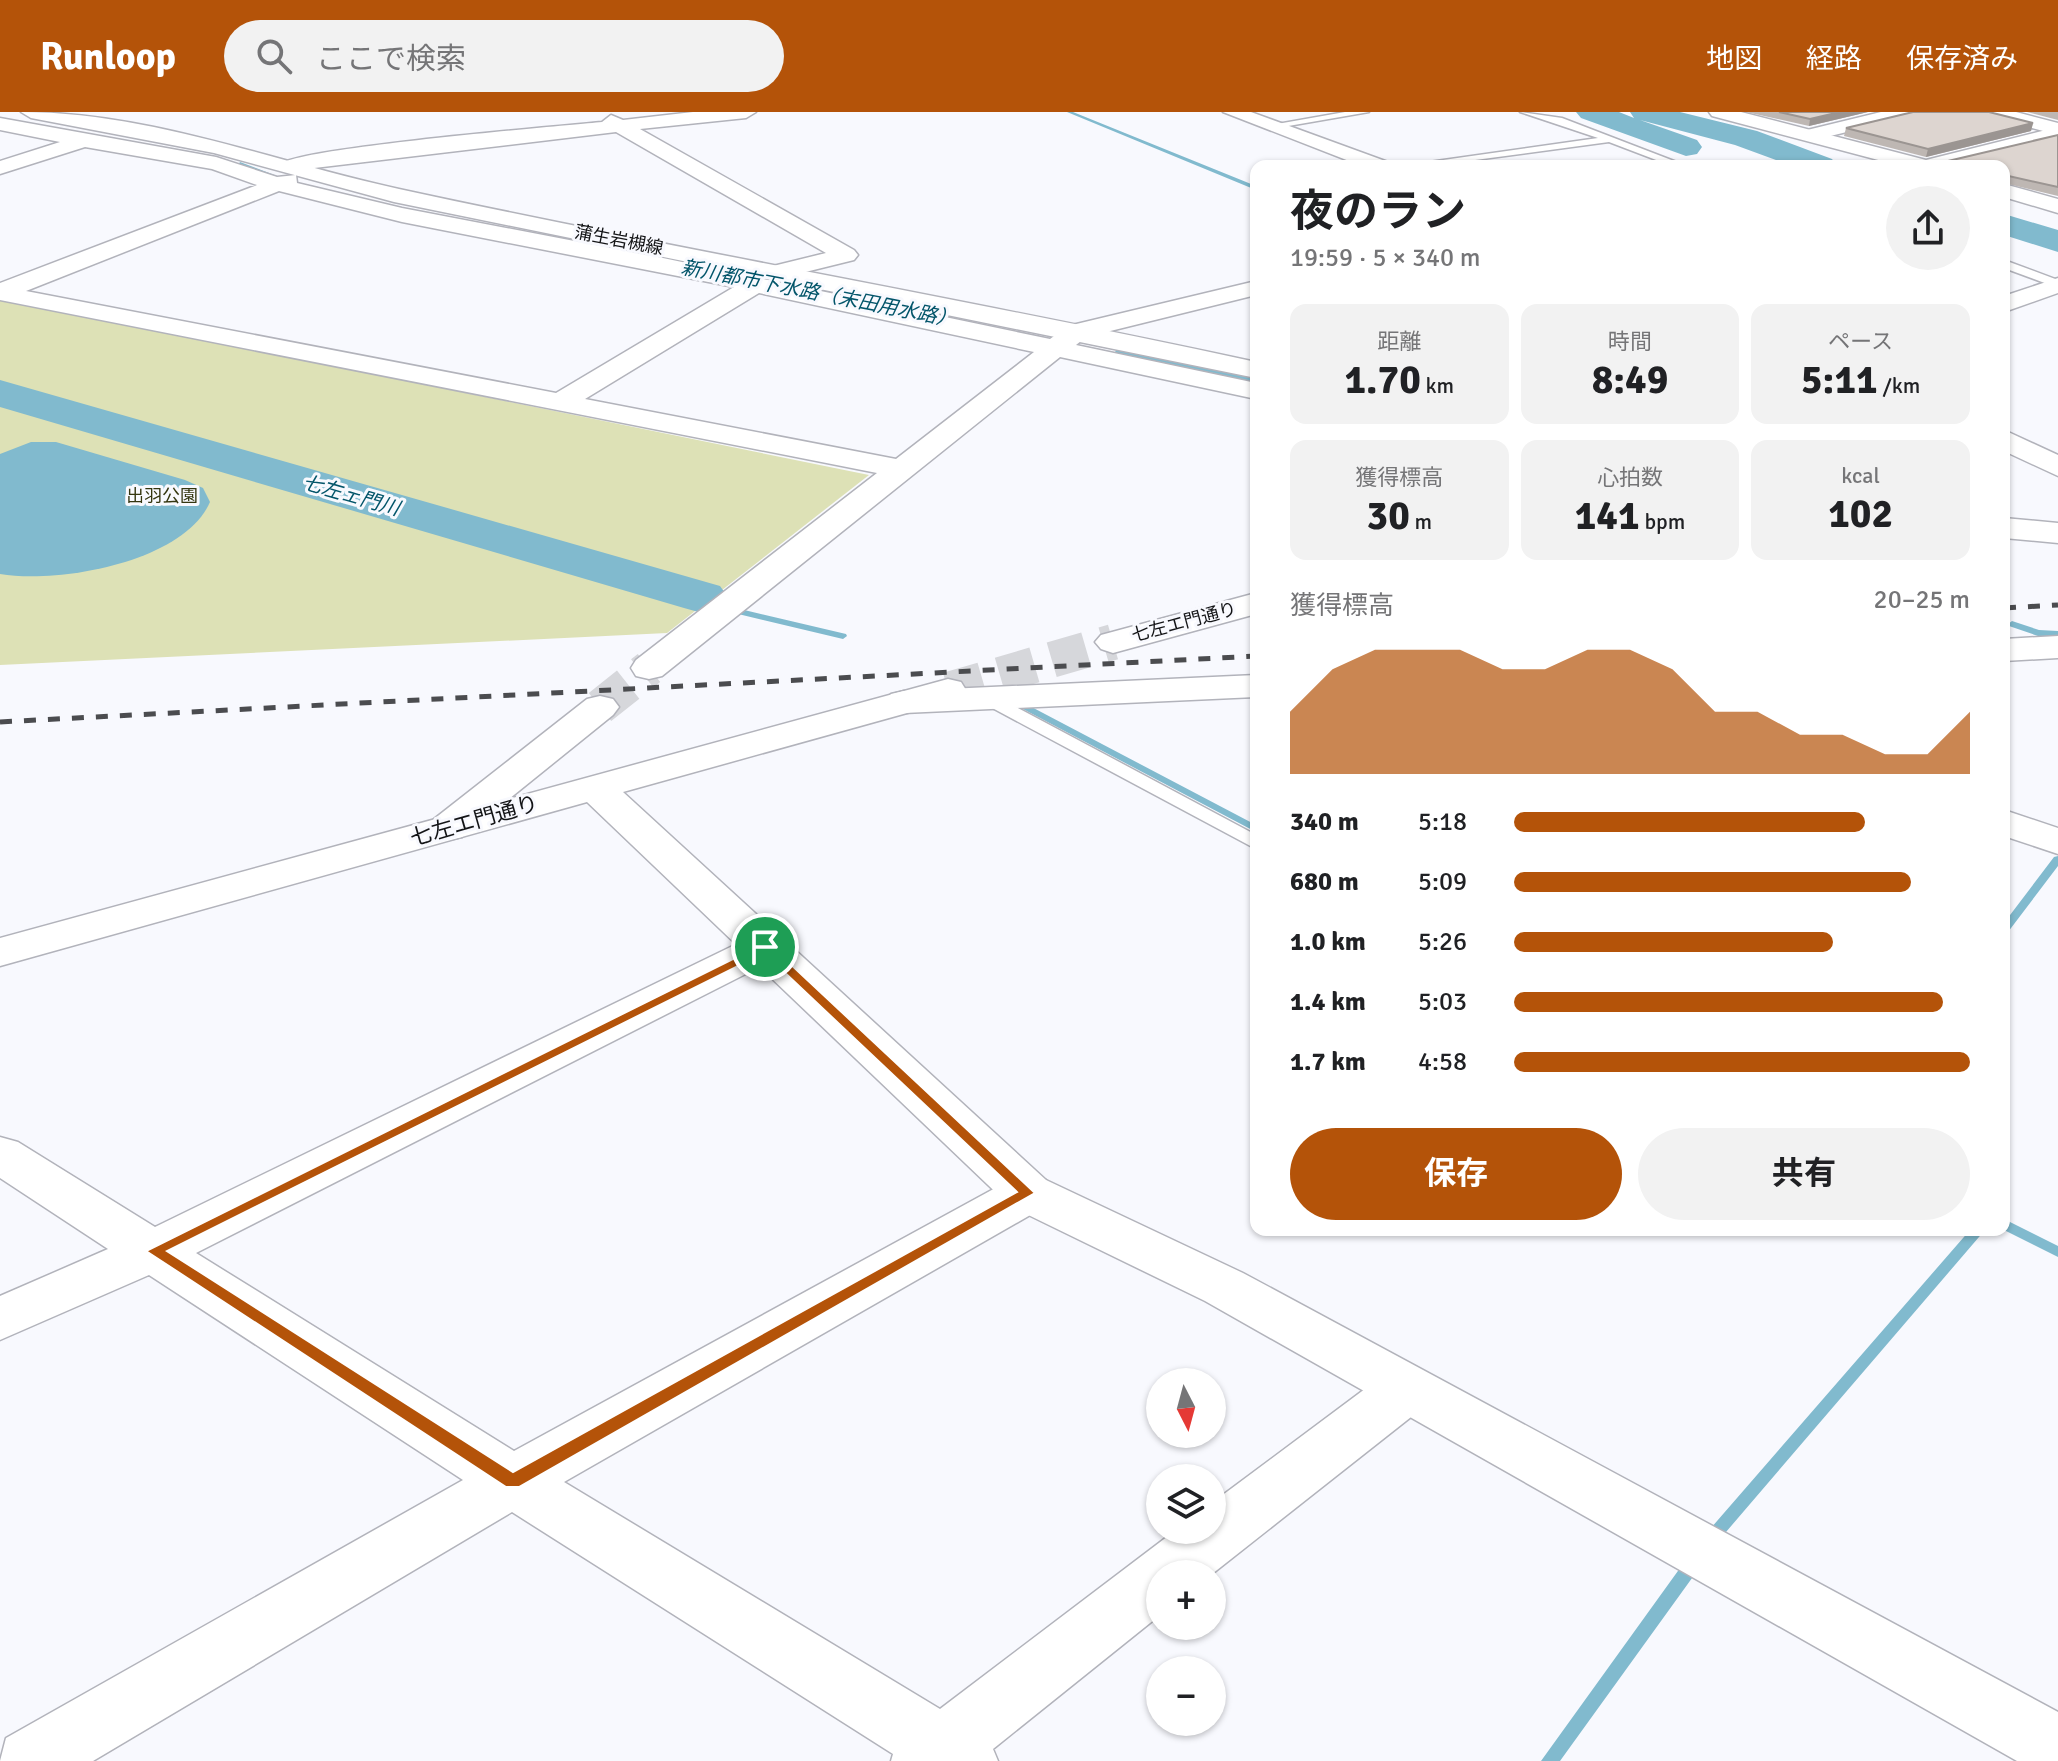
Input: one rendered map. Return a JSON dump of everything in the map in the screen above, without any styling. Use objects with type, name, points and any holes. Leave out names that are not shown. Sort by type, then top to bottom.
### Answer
[{"type":"street","name":"蒲生岩槻線","points":[[31,112],[123,129],[282,174],[314,173],[394,195],[766,278]]},
{"type":"street","points":[[559,403],[766,278],[846,255],[595,112]]},
{"type":"street","points":[[0,292],[282,174],[353,155],[746,112]]},
{"type":"street","points":[[1233,112],[1364,160]]},
{"type":"street","points":[[1719,112],[1904,160]]},
{"type":"street","points":[[1810,135],[1905,112]]},
{"type":"street","points":[[1994,112],[2058,131]]},
{"type":"street","points":[[0,124],[282,174],[402,215],[766,278],[1065,339],[1250,369]]},
{"type":"street","points":[[0,168],[123,129]]},
{"type":"street","points":[[1949,160],[2058,131]]},
{"type":"street","points":[[2010,192],[2058,206]]},
{"type":"street","points":[[2010,303],[2058,284]]},
{"type":"street","points":[[649,668],[1065,339],[1250,290]]},
{"type":"street","points":[[0,292],[900,469]]},
{"type":"street","points":[[1065,339],[1250,389]]},
{"type":"street","points":[[2010,442],[2058,467]]},
{"type":"street","points":[[2010,529],[2058,533]]},
{"type":"street","name":"七左エ門通り","points":[[1113,642],[1250,605]]},
{"type":"street","points":[[2010,648],[2058,647]]},
{"type":"street","points":[[904,702],[1250,686]]},
{"type":"street","name":"七左エ門通り","points":[[0,952],[948,690]]},
{"type":"street","points":[[448,828],[600,707]]},
{"type":"street","points":[[594,787],[1028,1193],[1224,1287],[1405,1390],[2058,1748]]},
{"type":"street","points":[[2010,824],[2058,842]]},
{"type":"street","points":[[0,1319],[154,1251],[765,947]]},
{"type":"street","points":[[0,1154],[943,1756],[1146,1589]]},
{"type":"street","points":[[30,1761],[513,1481],[1028,1193]]},
{"type":"street","points":[[1183,1560],[1405,1390]]},
{"type":"lane","points":[[1271,126],[1364,112]]},
{"type":"lane","points":[[1525,112],[1666,160]]},
{"type":"lane","points":[[1452,160],[1612,139]]},
{"type":"lane","points":[[2010,266],[2058,284]]},
{"type":"lane","points":[[990,699],[1250,840]]},
{"type":"green space","name":"出羽公園","points":[[0,298],[869,475],[667,633],[0,665]]},
{"type":"water","points":[[31,442],[56,442],[185,480],[203,488],[210,502],[196,523],[175,540],[148,554],[86,571],[54,575],[0,574],[0,454]]},
{"type":"building","points":[[1779,112],[1840,112],[1810,119]]},
{"type":"building","points":[[1913,112],[1989,112],[2033,123],[1928,149],[1846,128]]},
{"type":"building","points":[[2058,135],[2058,187],[2010,176],[2010,160],[1952,160]]},
{"type":"waterway","points":[[1069,112],[1250,186]]},
{"type":"waterway","points":[[1591,112],[1686,147]]},
{"type":"waterway","points":[[1645,112],[1746,138],[1805,160]]},
{"type":"waterway","name":"新川都市下水路（末田用水路）","points":[[240,164],[275,177]]},
{"type":"waterway","points":[[2010,226],[2058,241]]},
{"type":"waterway","name":"新川都市下水路（末田用水路）","points":[[1132,358],[1250,381]]},
{"type":"waterway","name":"七左ェ門川","points":[[0,393],[702,597]]},
{"type":"waterway","points":[[702,597],[737,611],[843,636]]},
{"type":"waterway","name":"新川都市下水路（末田用水路）","points":[[2012,624],[2038,633],[2058,634]]},
{"type":"waterway","points":[[1024,706],[1250,826]]},
{"type":"waterway","points":[[2010,922],[2058,859]]},
{"type":"waterway","points":[[2010,1227],[2058,1252]]},
{"type":"waterway","points":[[1709,1541],[1973,1236]]},
{"type":"waterway","points":[[1550,1761],[1694,1562]]},
{"type":"tunnel","points":[[948,690],[1113,642]]},
{"type":"tunnel","points":[[600,707],[649,668]]},
{"type":"railway","points":[[2010,608],[2058,605]]},
{"type":"railway","points":[[0,722],[1250,656]]},
{"type":"route","points":[[765,947],[1028,1193],[513,1481],[154,1251],[562,1049],[765,947]]}]
